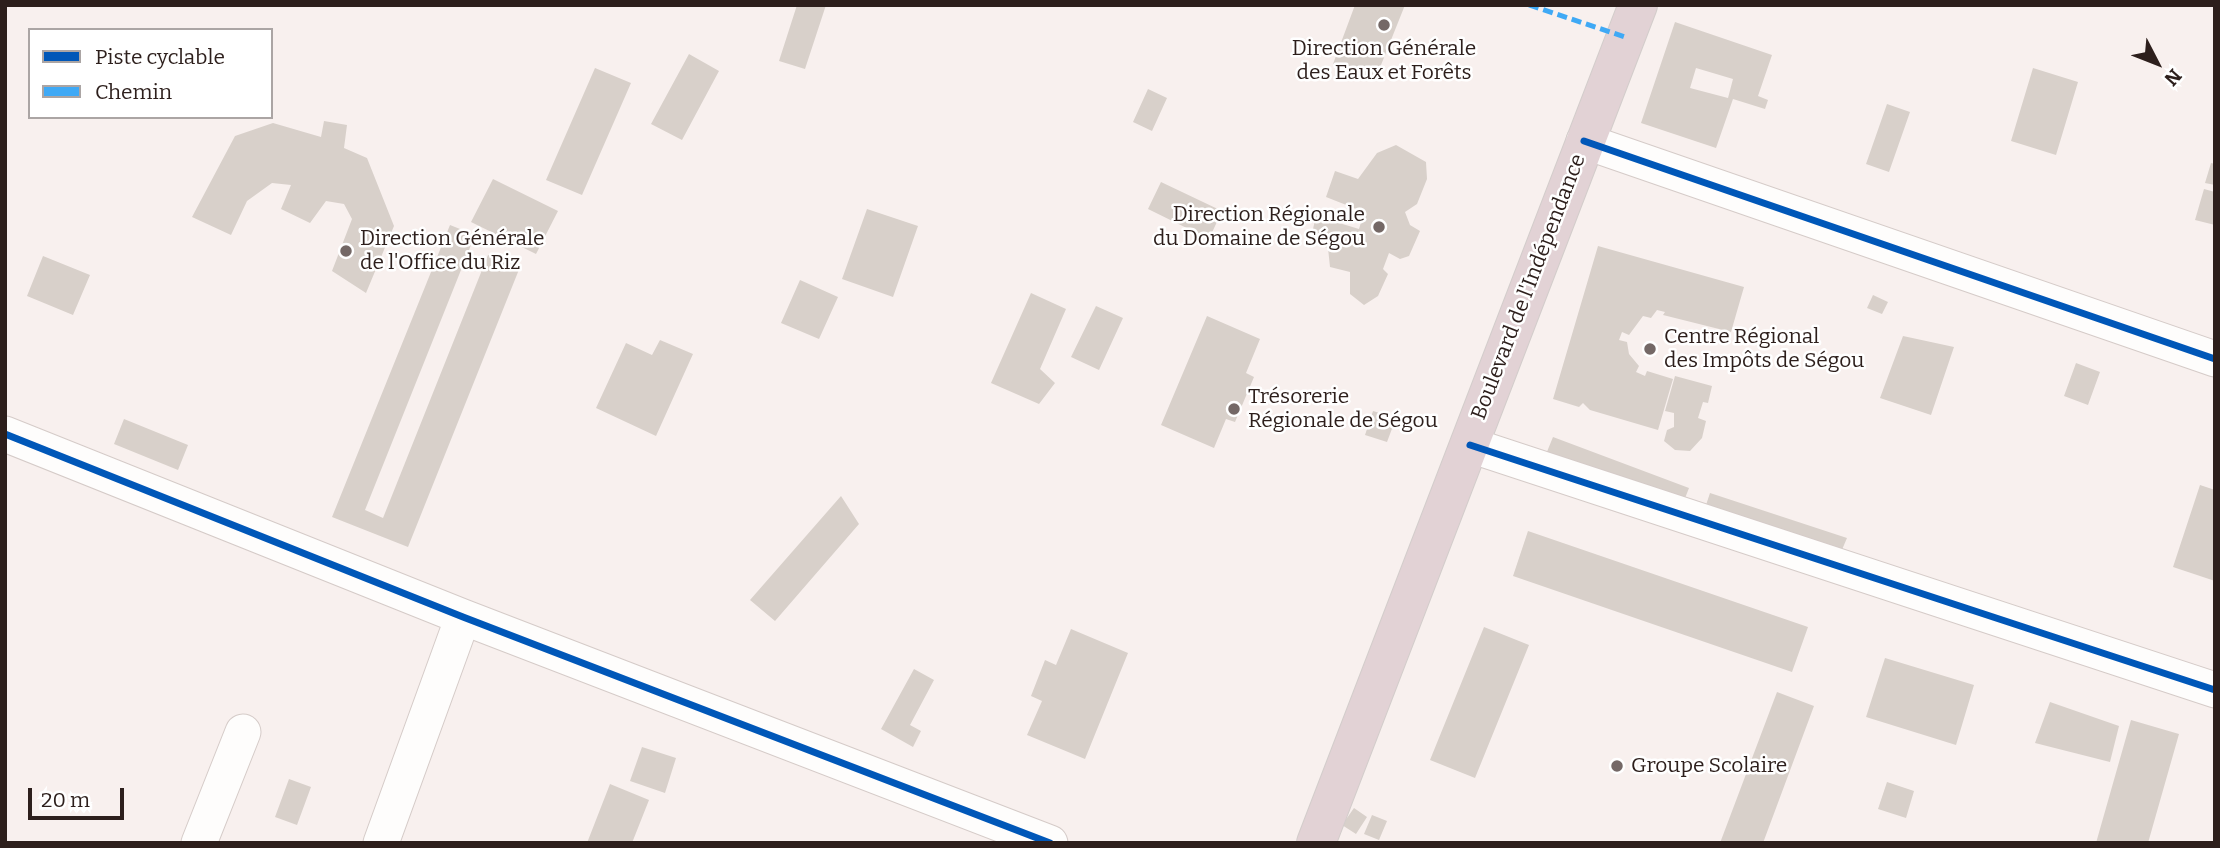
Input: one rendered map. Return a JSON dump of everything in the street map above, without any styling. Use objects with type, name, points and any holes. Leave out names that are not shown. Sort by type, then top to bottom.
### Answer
[{"type":"highway","name":"Boulevard de l'Indépendance","points":[[1316,843],[1638,5]]},
{"type":"street","points":[[1584,141],[2215,359]]},
{"type":"street","points":[[5,433],[463,617],[1050,843]]},
{"type":"street","points":[[1469,445],[2215,690]]},
{"type":"street","points":[[381,843],[463,617]]},
{"type":"street","points":[[199,843],[243,732]]},
{"type":"building","points":[[797,5],[826,5],[805,69],[779,61]]},
{"type":"building","points":[[1355,5],[1405,5],[1375,80],[1333,64]]},
{"type":"building","points":[[1675,22],[1772,55],[1758,96],[1768,100],[1765,109],[1733,99],[1716,148],[1641,123]],"holes":[[[1696,68],[1733,79],[1728,98],[1690,88]]]},
{"type":"building","points":[[689,54],[719,71],[682,140],[651,124]]},
{"type":"building","points":[[595,68],[631,83],[582,195],[546,180]]},
{"type":"building","points":[[2033,68],[2078,82],[2056,155],[2011,141]]},
{"type":"building","points":[[1148,89],[1167,98],[1152,131],[1133,122]]},
{"type":"building","points":[[1887,104],[1910,112],[1889,172],[1866,164]]},
{"type":"building","points":[[324,121],[347,125],[344,148],[367,158],[394,226],[366,293],[332,271],[352,219],[344,204],[326,201],[310,223],[281,209],[291,185],[272,183],[247,201],[231,235],[192,217],[235,136],[273,123],[321,137]]},
{"type":"building","points":[[1396,145],[1426,162],[1427,179],[1417,204],[1405,212],[1410,225],[1420,231],[1409,256],[1400,259],[1389,253],[1383,269],[1388,274],[1378,296],[1364,305],[1350,294],[1350,272],[1330,267],[1328,248],[1310,242],[1316,216],[1359,229],[1364,212],[1326,197],[1335,171],[1358,179],[1377,153]]},
{"type":"building","points":[[2211,163],[2215,164],[2215,185],[2205,183]]},
{"type":"building","points":[[493,179],[558,211],[536,254],[471,222]]},
{"type":"building","points":[[1161,182],[1222,211],[1209,239],[1148,209]]},
{"type":"building","points":[[2204,189],[2215,192],[2215,225],[2195,220]]},
{"type":"building","points":[[867,209],[918,226],[893,297],[842,279]]},
{"type":"building","points":[[450,225],[475,235],[365,510],[383,518],[488,255],[520,267],[408,547],[332,517]]},
{"type":"building","points":[[1598,246],[1744,287],[1731,332],[1663,315],[1665,312],[1657,310],[1651,318],[1643,316],[1629,335],[1622,332],[1619,340],[1627,342],[1629,354],[1639,366],[1636,372],[1645,376],[1647,371],[1673,379],[1658,430],[1590,410],[1583,403],[1579,407],[1553,399]]},
{"type":"building","points":[[43,256],[90,275],[73,315],[27,296]]},
{"type":"building","points":[[800,280],[838,297],[819,339],[781,323]]},
{"type":"building","points":[[1031,293],[1066,309],[1040,369],[1055,383],[1039,404],[991,383]]},
{"type":"building","points":[[1873,295],[1888,302],[1882,314],[1867,308]]},
{"type":"building","points":[[1096,306],[1123,318],[1099,370],[1071,357]]},
{"type":"building","points":[[1207,316],[1260,339],[1246,373],[1254,377],[1235,422],[1226,419],[1214,448],[1161,425]]},
{"type":"building","points":[[1903,336],[1954,347],[1931,415],[1880,398]]},
{"type":"building","points":[[660,340],[693,354],[656,436],[596,408],[626,343],[652,355]]},
{"type":"building","points":[[2076,363],[2100,372],[2088,405],[2064,396]]},
{"type":"building","points":[[1675,376],[1712,386],[1708,403],[1703,402],[1698,418],[1706,421],[1702,438],[1690,451],[1675,450],[1664,441],[1667,430],[1674,427],[1674,413],[1665,411]]},
{"type":"building","points":[[1373,411],[1396,418],[1387,442],[1365,435]]},
{"type":"building","points":[[124,419],[188,445],[178,470],[114,444]]},
{"type":"building","points":[[1553,437],[1689,488],[1680,511],[1542,464]]},
{"type":"building","points":[[2200,485],[2215,490],[2215,581],[2173,567]]},
{"type":"building","points":[[1710,493],[1847,538],[1838,559],[1702,517]]},
{"type":"building","points":[[841,496],[859,524],[775,621],[750,600]]},
{"type":"building","points":[[1528,531],[1808,627],[1792,672],[1513,576]]},
{"type":"building","points":[[1484,627],[1529,645],[1475,778],[1430,760]]},
{"type":"building","points":[[1071,629],[1128,653],[1085,759],[1027,735],[1042,701],[1031,696],[1045,660],[1056,665]]},
{"type":"building","points":[[1885,658],[1974,685],[1956,745],[1866,717]]},
{"type":"building","points":[[914,669],[934,680],[910,725],[921,731],[913,747],[881,729]]},
{"type":"building","points":[[1777,692],[1814,706],[1763,843],[1720,843]]},
{"type":"building","points":[[2050,702],[2119,726],[2110,762],[2035,743]]},
{"type":"building","points":[[2131,720],[2179,734],[2148,843],[2096,843]]},
{"type":"building","points":[[642,747],[676,758],[665,793],[630,781]]},
{"type":"building","points":[[289,779],[311,787],[297,825],[275,817]]},
{"type":"building","points":[[1887,782],[1914,791],[1906,818],[1878,809]]},
{"type":"building","points":[[610,784],[649,800],[632,843],[587,843]]},
{"type":"building","points":[[1354,808],[1367,817],[1356,834],[1342,825]]},
{"type":"building","points":[[1372,815],[1387,821],[1379,840],[1364,834]]},
{"type":"marked path","points":[[1529,5],[1625,37]]},
{"type":"cycle path","points":[[1584,141],[2215,359]]},
{"type":"cycle path","points":[[5,434],[463,617],[1050,843]]},
{"type":"cycle path","points":[[1470,445],[2215,690]]},
{"type":"place","name":"Direction Générale des Eaux et Forêts","points":[[1384,25]]},
{"type":"place","name":"Direction Régionale du Domaine de Ségou","points":[[1379,227]]},
{"type":"place","name":"Direction Générale de l'Office du Riz","points":[[346,251]]},
{"type":"place","name":"Centre Régional des Impôts de Ségou","points":[[1650,349]]},
{"type":"place","name":"Trésorerie Régionale de Ségou","points":[[1234,409]]},
{"type":"place","name":"Groupe Scolaire","points":[[1617,766]]}]
